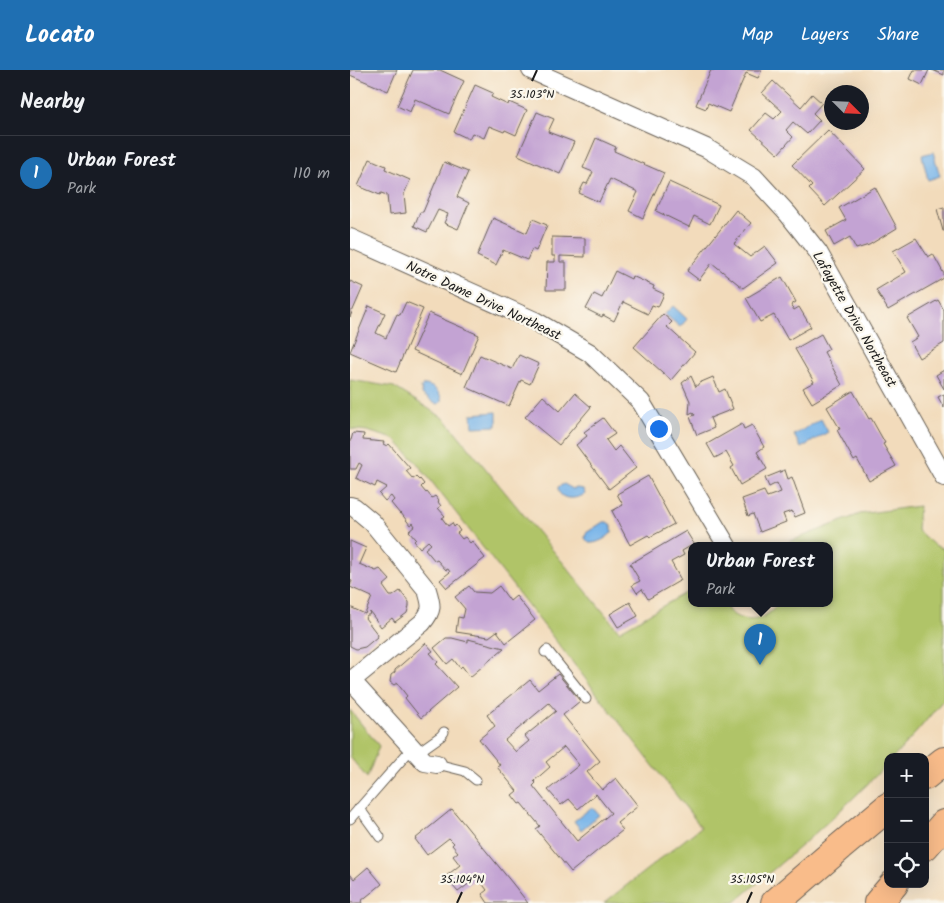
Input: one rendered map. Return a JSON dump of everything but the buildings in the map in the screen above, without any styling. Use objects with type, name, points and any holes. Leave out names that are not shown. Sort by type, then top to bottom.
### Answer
[{"type":"highway","points":[[929,773],[944,761]]},
{"type":"highway","points":[[775,903],[884,810]]},
{"type":"highway","points":[[928,843],[944,824]]},
{"type":"highway","points":[[878,903],[891,888]]},
{"type":"street","name":"Lafayette Drive Northeast","points":[[531,70],[706,148],[754,177],[788,214],[818,252],[944,477]]},
{"type":"street","name":"Notre Dame Drive Northeast","points":[[350,238],[535,321],[590,353],[641,402],[725,542]]},
{"type":"street","points":[[350,506],[372,522],[427,590],[430,601],[430,613],[422,623],[351,679],[414,751],[425,762],[436,764]]},
{"type":"lane","points":[[545,652],[547,650],[586,699]]},
{"type":"lane","points":[[350,819],[414,751],[441,736],[444,732]]},
{"type":"lane","points":[[436,764],[465,771],[476,780]]},
{"type":"lane","points":[[359,808],[380,837]]},
{"type":"green space","points":[[350,380],[394,387],[445,419],[619,631],[688,592],[688,607],[727,607],[734,615],[750,620],[761,618],[775,607],[833,607],[833,542],[789,542],[860,514],[919,506],[917,530],[934,545],[944,549],[944,699],[898,753],[884,753],[884,767],[851,800],[734,903],[604,903],[701,827],[417,463],[394,439],[367,431],[350,429]]},
{"type":"green space","points":[[350,710],[379,746],[367,778],[350,757]]},
{"type":"water","points":[[933,152],[940,176],[928,180],[922,155]]},
{"type":"water","points":[[673,306],[687,319],[680,327],[665,314]]},
{"type":"water","points":[[423,385],[436,390],[440,395],[441,402],[438,404],[434,403],[422,394],[421,388]]},
{"type":"water","points":[[497,412],[497,426],[473,427],[472,414]]},
{"type":"water","points":[[821,419],[828,432],[801,448],[794,435]]},
{"type":"water","points":[[564,484],[573,489],[583,489],[585,494],[573,498],[564,497],[559,492],[558,487]]},
{"type":"water","points":[[603,522],[612,525],[612,532],[602,540],[589,543],[585,538],[586,533]]},
{"type":"water","points":[[592,807],[599,815],[581,830],[574,821]]},
{"type":"place","name":"Urban Forest","points":[[760,665]]}]
